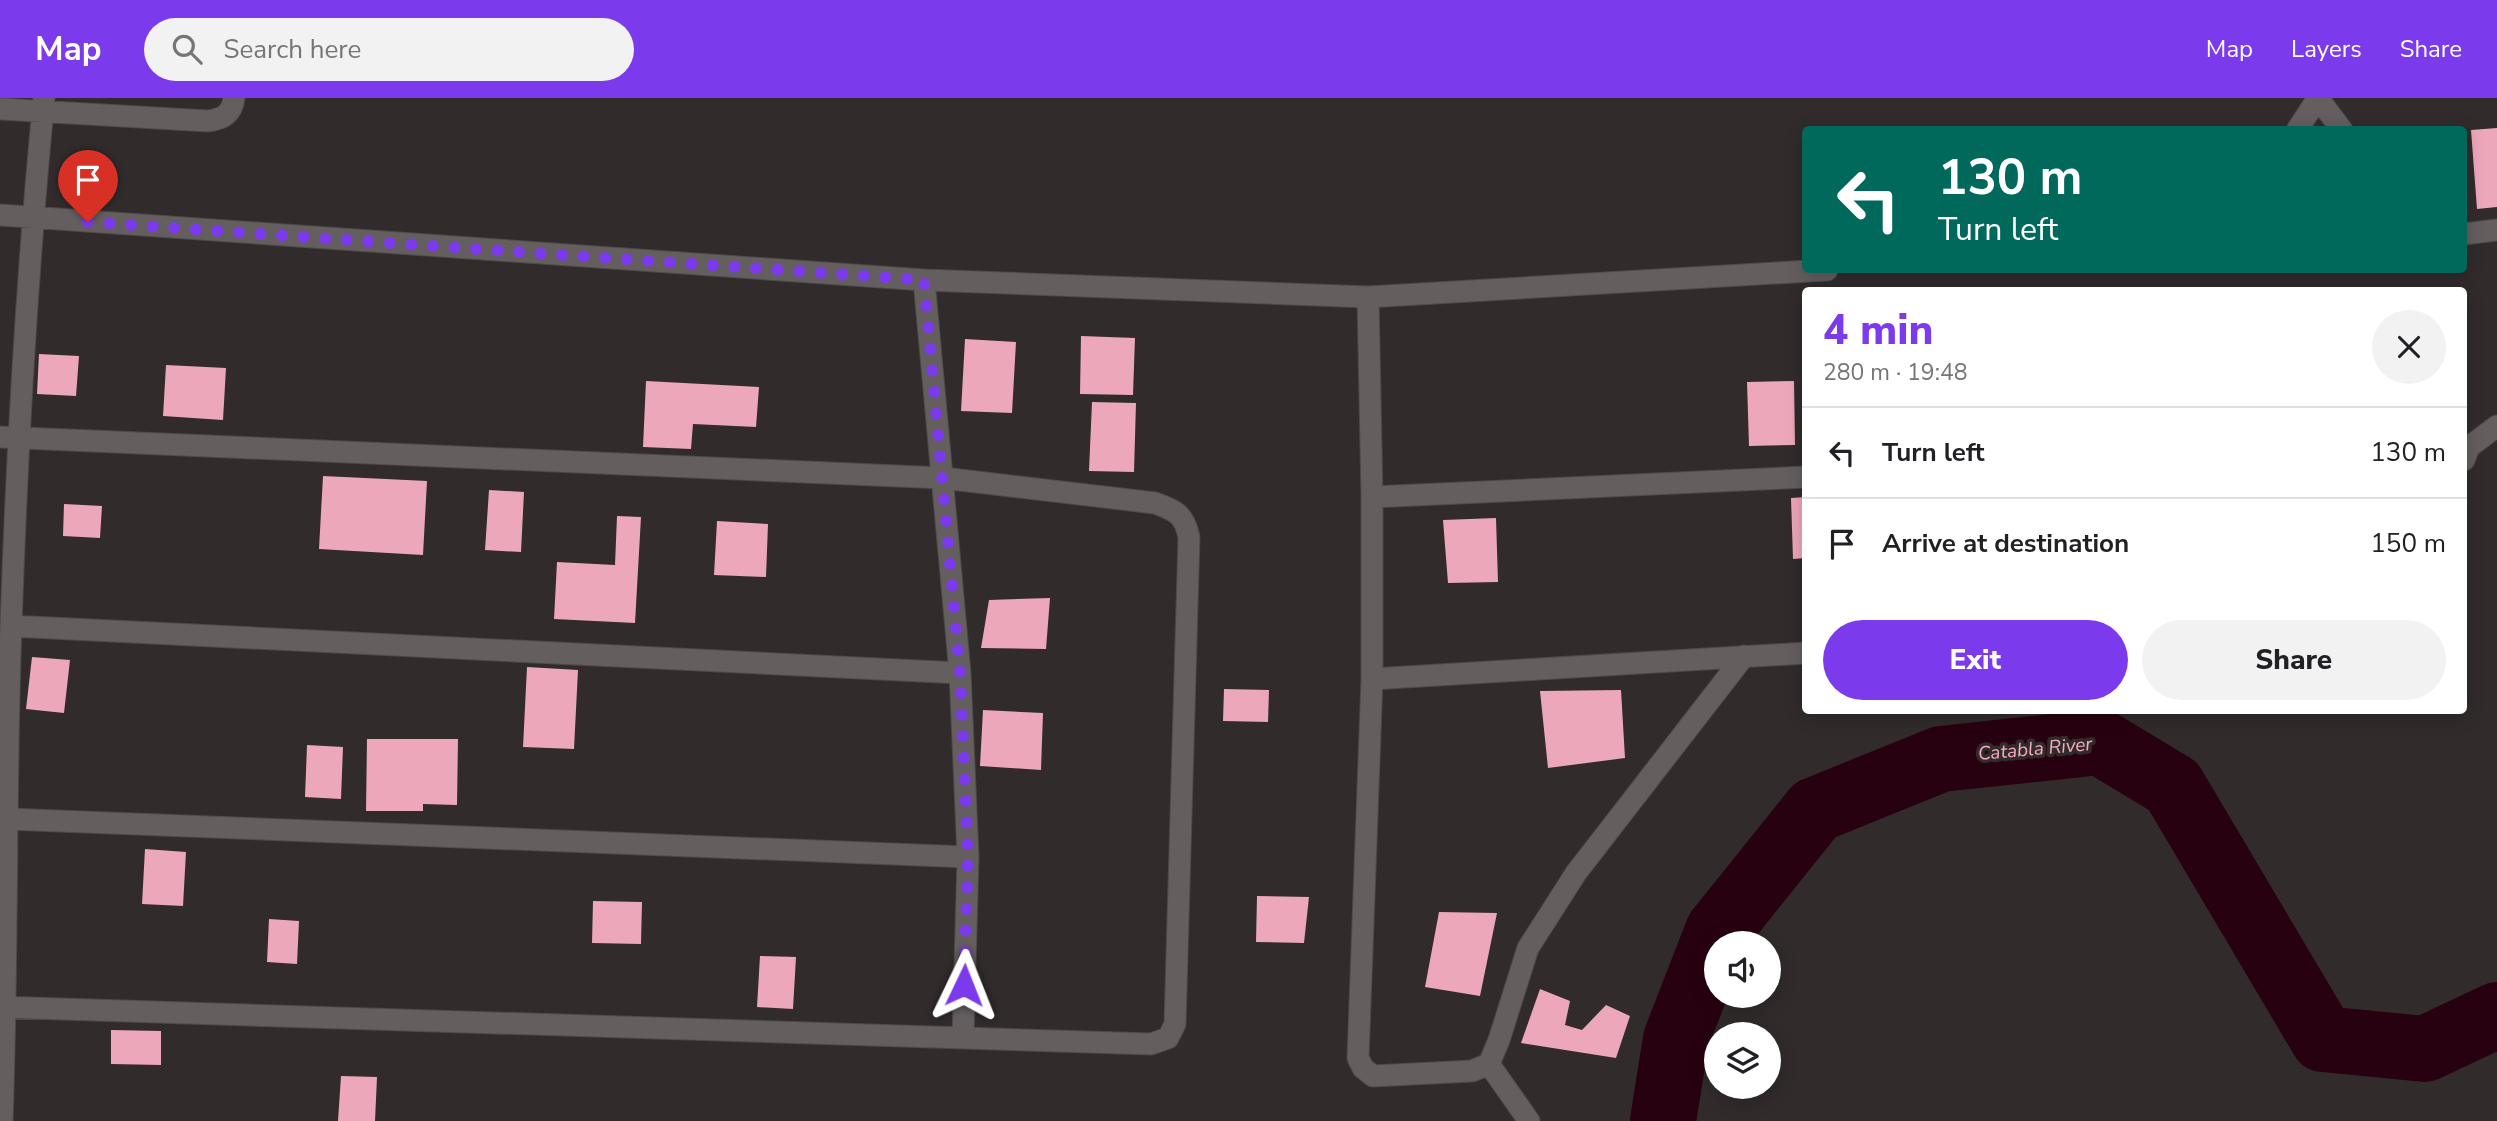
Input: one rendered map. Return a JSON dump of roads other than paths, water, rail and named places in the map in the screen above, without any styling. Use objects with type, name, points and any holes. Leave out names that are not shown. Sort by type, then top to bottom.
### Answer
[{"type":"street","points":[[0,109],[44,105],[208,121],[228,115],[234,98]]},
{"type":"street","points":[[2300,126],[2318,98],[2339,126]]},
{"type":"street","points":[[2,1121],[8,819],[10,438],[44,105]]},
{"type":"street","points":[[0,215],[924,280],[1368,297],[1802,271]]},
{"type":"street","points":[[2467,234],[2497,230]]},
{"type":"street","points":[[924,280],[960,673],[968,857],[963,1037]]},
{"type":"street","points":[[1368,297],[1373,496],[1372,679],[1359,1058],[1363,1068],[1373,1076],[1472,1071],[1489,1064],[1528,948],[1576,873],[1744,656]]},
{"type":"street","points":[[2467,451],[2497,426]]},
{"type":"street","points":[[3,1007],[1152,1044],[1168,1038],[1175,1024],[1189,537],[1185,520],[1172,509],[1155,503],[943,478],[10,438]]},
{"type":"street","points":[[1373,496],[1802,477]]},
{"type":"street","points":[[10,626],[960,673]]},
{"type":"street","points":[[1372,679],[1802,653]]},
{"type":"street","points":[[8,819],[968,857]]},
{"type":"street","points":[[1489,1064],[1529,1121]]},
{"type":"waterway","name":"Catabla River","points":[[1663,1121],[1676,1039],[1718,931],[1815,810],[1941,759],[2100,742],[2173,786],[2323,1039],[2425,1049],[2497,1015]]}]
